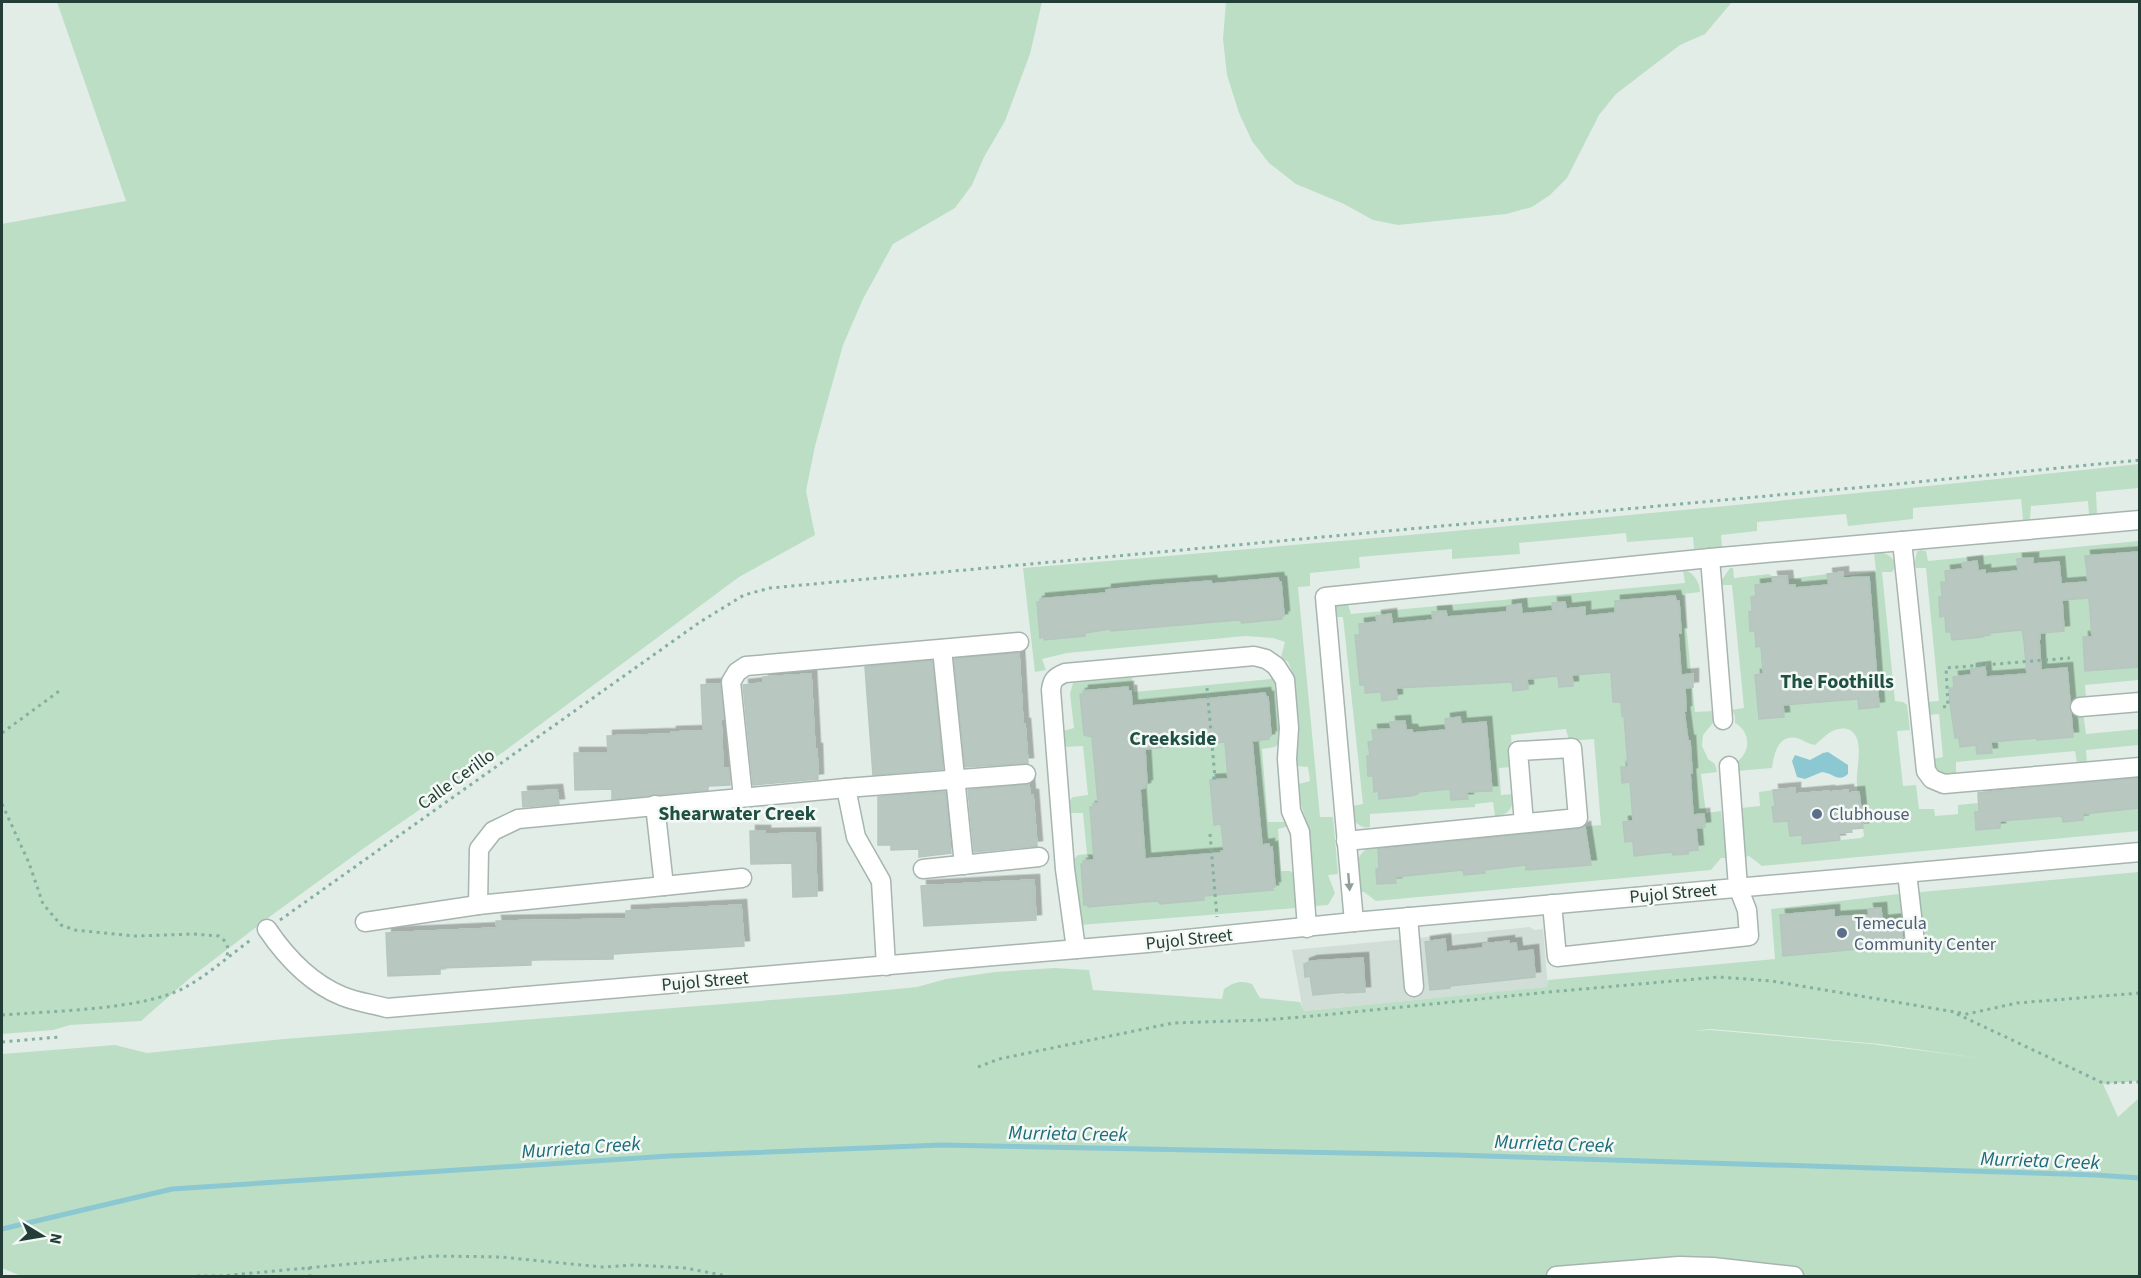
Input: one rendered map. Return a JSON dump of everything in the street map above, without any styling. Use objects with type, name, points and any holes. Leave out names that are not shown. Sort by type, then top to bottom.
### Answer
[{"type":"street","points":[[1354,922],[1325,597],[1710,558],[2139,520]]},
{"type":"street","points":[[1902,541],[1926,771],[1932,779],[1944,784],[2139,767]]},
{"type":"street","points":[[1710,558],[1723,720]]},
{"type":"street","points":[[743,796],[731,682],[737,672],[746,666],[1019,642]]},
{"type":"street","points":[[942,649],[964,865]]},
{"type":"street","points":[[1076,949],[1065,869],[1051,690],[1052,682],[1056,677],[1065,673],[1254,656],[1266,659],[1276,666],[1285,680],[1291,811],[1300,832],[1307,928]]},
{"type":"street","points":[[2080,707],[2139,702]]},
{"type":"street","points":[[1346,841],[1578,818],[1572,748],[1518,751],[1524,823]]},
{"type":"street","points":[[1552,904],[1557,957],[1749,936],[1747,910],[1738,887],[1729,766]]},
{"type":"street","points":[[478,904],[479,849],[492,831],[518,819],[743,796],[1026,774]]},
{"type":"street","points":[[846,788],[856,837],[881,881],[886,966]]},
{"type":"street","points":[[656,805],[664,886]]},
{"type":"street","name":"Pujol Street","points":[[267,929],[276,943],[307,976],[342,996],[387,1008],[1055,951],[2139,852]]},
{"type":"street","points":[[923,869],[1039,857]]},
{"type":"street","points":[[1907,873],[1915,942]]},
{"type":"street","points":[[365,922],[478,904],[742,878]]},
{"type":"street","points":[[1408,917],[1414,987]]},
{"type":"street","points":[[1556,1276],[1690,1266],[1757,1270],[1794,1276]]},
{"type":"path","name":"Calle Cerillo","points":[[2,1015],[131,1003],[162,996],[185,987],[665,646],[744,595],[770,588],[2139,460]]},
{"type":"path","points":[[1943,707],[1948,706],[1946,668],[2070,658]]},
{"type":"path","points":[[1206,688],[1215,778],[1210,778]]},
{"type":"path","points":[[2,733],[62,689]]},
{"type":"path","points":[[2,804],[29,863],[44,904],[61,925],[75,930],[135,936],[219,936],[229,949],[227,957]]},
{"type":"path","points":[[1210,834],[1217,917]]},
{"type":"path","points":[[978,1067],[999,1059],[1173,1023],[1314,1016],[1719,977],[1772,981],[1967,1014],[2017,1003],[2139,993]]},
{"type":"path","points":[[1953,1012],[2103,1083],[2139,1082]]},
{"type":"path","points":[[2,1042],[59,1036]]},
{"type":"path","points":[[197,1276],[221,1276],[435,1256],[501,1257],[602,1267],[635,1265],[685,1268],[727,1276]]},
{"type":"path","points":[[309,1267],[310,1276]]},
{"type":"shaded area","points":[[1530,927],[1534,930],[1543,929],[1548,987],[1303,1011],[1292,950]]},
{"type":"green space","points":[[57,2],[1042,2],[1030,54],[1005,121],[984,157],[972,185],[955,208],[893,244],[863,299],[843,345],[815,446],[806,491],[815,535],[739,577],[506,750],[272,915],[190,978],[141,1021],[70,1025],[53,1030],[2,1034],[2,224],[126,201]]},
{"type":"green space","points":[[1226,2],[1732,2],[1705,34],[1680,45],[1616,94],[1599,115],[1567,178],[1550,195],[1532,207],[1506,214],[1398,225],[1373,220],[1344,204],[1296,184],[1269,163],[1252,141],[1239,113],[1227,75],[1223,39]]},
{"type":"green space","points":[[2139,464],[2139,488],[2096,492],[2097,514],[2089,514],[2088,501],[2031,506],[2030,519],[2023,520],[2021,499],[1913,508],[1913,519],[1848,526],[1846,514],[1757,522],[1757,531],[1721,535],[1722,547],[1694,549],[1693,537],[1627,542],[1626,533],[1519,543],[1520,554],[1452,559],[1452,549],[1359,557],[1360,568],[1310,573],[1310,586],[1298,587],[1320,817],[1333,817],[1338,874],[1328,875],[1335,893],[1328,905],[1315,906],[1309,829],[1300,802],[1299,784],[1310,781],[1308,767],[1296,766],[1294,755],[1299,737],[1293,674],[1288,662],[1281,657],[1285,642],[1273,638],[1245,636],[1067,653],[1042,659],[1046,670],[1035,672],[1023,568],[1861,493]]},
{"type":"green space","points":[[2139,541],[2139,680],[2085,685],[2086,697],[2081,698],[2086,734],[2139,729],[2139,745],[2086,750],[2087,763],[2077,763],[2075,751],[1956,762],[1956,774],[1946,775],[1935,771],[1932,759],[1943,757],[1939,714],[1927,715],[1926,702],[1939,701],[1926,568],[1916,568],[1914,565],[1917,552],[1926,551],[1928,561]]},
{"type":"green space","points":[[1874,552],[1888,555],[1896,566],[1892,572],[1882,572],[1895,701],[1907,705],[1910,730],[1897,731],[1903,786],[1916,785],[1919,809],[1934,809],[1935,816],[1958,814],[1958,805],[1978,803],[1978,793],[2086,784],[2086,781],[2139,775],[2139,831],[1762,866],[1749,856],[1744,857],[1741,808],[1760,806],[1759,792],[1773,790],[1774,822],[1788,821],[1790,836],[1801,835],[1802,844],[1864,836],[1857,785],[1859,753],[1857,738],[1853,732],[1842,728],[1815,745],[1797,738],[1785,739],[1778,746],[1772,768],[1737,771],[1737,762],[1745,753],[1747,742],[1744,731],[1735,723],[1732,710],[1744,708],[1732,585],[1722,585],[1721,581],[1730,568],[1733,568],[1734,578],[1769,574],[1773,577],[1787,576],[1788,579],[1843,572],[1843,576],[1876,572]]},
{"type":"green space","points":[[1683,570],[1690,572],[1695,578],[1700,592],[1683,594],[1695,712],[1713,711],[1713,723],[1703,735],[1702,746],[1708,759],[1715,764],[1717,772],[1701,774],[1706,813],[1721,811],[1727,858],[1721,858],[1711,870],[1376,901],[1364,892],[1358,892],[1356,872],[1358,860],[1360,855],[1371,847],[1601,825],[1594,739],[1569,741],[1566,729],[1511,735],[1512,767],[1499,768],[1501,795],[1514,794],[1513,802],[1507,812],[1500,816],[1495,816],[1493,802],[1475,804],[1475,807],[1370,814],[1370,827],[1363,827],[1356,823],[1352,819],[1352,806],[1363,804],[1343,617],[1333,617],[1336,603],[1347,601],[1351,614],[1685,583]]},
{"type":"green space","points":[[1271,671],[1276,672],[1281,738],[1276,746],[1262,749],[1268,822],[1286,822],[1289,826],[1278,829],[1281,871],[1290,871],[1294,874],[1297,908],[1080,925],[1074,859],[1078,855],[1087,854],[1083,813],[1071,813],[1068,802],[1073,797],[1088,795],[1083,746],[1064,747],[1062,731],[1074,728],[1070,694],[1073,683],[1132,678],[1134,692],[1271,679]]},
{"type":"green space","points":[[2139,872],[2139,1081],[2103,1084],[2118,1117],[2139,1098],[2139,1276],[21,1276],[2,1268],[2,1054],[115,1045],[147,1053],[284,1039],[835,995],[917,987],[946,979],[995,972],[1055,968],[1089,970],[1093,990],[1222,999],[1224,989],[1234,983],[1244,982],[1252,984],[1260,998],[1300,1002],[1304,1011],[1547,987],[1548,980],[1775,959],[1771,909],[1899,894]],"holes":[[[1881,908],[1882,921],[1901,919],[1903,945],[1783,955],[1780,915],[1833,910],[1834,917],[1868,915],[1868,910]],[[1711,1029],[1880,1044],[1978,1058],[1871,1044],[1710,1030],[1692,1031]]]},
{"type":"water","points":[[1828,752],[1848,765],[1848,774],[1841,778],[1822,772],[1805,779],[1797,777],[1792,761],[1795,755],[1810,760]]},
{"type":"building","points":[[2139,552],[2139,667],[2085,671],[2083,637],[2092,637],[2089,598],[2062,600],[2064,631],[2040,633],[2041,670],[2067,668],[2073,737],[1991,742],[1992,753],[1977,754],[1976,745],[1960,747],[1959,738],[1955,738],[1950,703],[1949,688],[1954,688],[1953,677],[1971,675],[1971,669],[1985,667],[1986,677],[2027,674],[2022,630],[1952,640],[1951,632],[1946,632],[1945,616],[1940,617],[1939,597],[1942,597],[1941,582],[1946,582],[1945,571],[1963,569],[1962,563],[1977,561],[1978,571],[1985,570],[1985,574],[2018,571],[2017,559],[2033,558],[2033,564],[2059,562],[2061,584],[2088,582],[2085,556]]},
{"type":"building","points":[[1843,572],[1843,578],[1869,577],[1879,707],[1859,709],[1858,699],[1783,705],[1784,717],[1759,719],[1755,675],[1763,674],[1761,646],[1756,647],[1755,631],[1750,631],[1749,612],[1752,611],[1751,597],[1756,596],[1755,585],[1773,583],[1772,577],[1787,576],[1788,585],[1795,585],[1795,588],[1829,585],[1827,574]]},
{"type":"building","points":[[1278,578],[1281,582],[1284,616],[1282,619],[1242,623],[1238,620],[1111,631],[1110,629],[1085,633],[1085,636],[1044,640],[1044,637],[1040,638],[1037,602],[1040,602],[1040,599],[1106,593],[1106,590],[1147,586],[1211,581],[1212,584]]},
{"type":"building","points":[[1675,596],[1676,601],[1679,601],[1681,633],[1678,633],[1681,675],[1693,674],[1693,687],[1685,688],[1686,711],[1684,711],[1688,741],[1690,741],[1693,815],[1704,814],[1705,827],[1696,828],[1698,850],[1688,851],[1688,854],[1673,855],[1672,852],[1634,856],[1633,841],[1625,842],[1623,822],[1633,821],[1630,782],[1622,783],[1621,767],[1628,767],[1624,716],[1622,716],[1621,702],[1613,702],[1611,672],[1572,675],[1573,686],[1559,687],[1558,676],[1527,679],[1528,689],[1513,691],[1512,682],[1396,688],[1397,699],[1382,701],[1381,692],[1365,693],[1365,685],[1360,685],[1355,635],[1360,635],[1359,624],[1377,622],[1376,616],[1391,614],[1392,624],[1433,620],[1432,612],[1446,611],[1447,617],[1507,612],[1507,606],[1521,604],[1522,614],[1553,611],[1552,603],[1565,602],[1566,609],[1585,607],[1585,616],[1615,613],[1615,601]]},
{"type":"building","points":[[1019,653],[1023,724],[1025,724],[1028,763],[965,767],[954,659]]},
{"type":"building","points":[[932,661],[943,769],[873,775],[865,667]]},
{"type":"building","points":[[811,674],[818,779],[753,785],[743,685],[763,683],[763,677]]},
{"type":"building","points":[[720,684],[724,719],[721,719],[723,768],[729,768],[730,785],[708,786],[708,790],[612,799],[612,789],[575,790],[574,753],[608,753],[607,736],[703,731],[701,685]]},
{"type":"building","points":[[1128,687],[1128,691],[1131,691],[1132,706],[1265,693],[1268,697],[1271,736],[1269,739],[1252,741],[1262,845],[1269,844],[1269,848],[1272,847],[1275,887],[1272,887],[1273,890],[1204,896],[1204,900],[1160,904],[1156,901],[1088,907],[1084,905],[1081,864],[1084,864],[1083,861],[1094,860],[1090,807],[1098,803],[1092,737],[1084,735],[1080,694],[1083,694],[1083,691]],"holes":[[[1225,742],[1228,779],[1210,780],[1214,825],[1221,824],[1224,851],[1145,859],[1140,789],[1147,785],[1145,749]]]},
{"type":"building","points":[[1460,717],[1461,724],[1486,722],[1492,791],[1467,792],[1468,799],[1451,800],[1450,789],[1379,799],[1378,791],[1374,792],[1373,776],[1368,776],[1367,756],[1370,756],[1368,742],[1374,741],[1372,730],[1391,729],[1390,722],[1405,721],[1406,730],[1412,730],[1413,733],[1446,730],[1445,719]]},
{"type":"building","points":[[2139,778],[2139,808],[2083,814],[2083,820],[2063,822],[2062,816],[2000,821],[2000,828],[1976,830],[1975,812],[1979,812],[1978,793]]},
{"type":"building","points":[[1029,784],[1030,795],[1033,795],[1037,846],[974,852],[968,790]]},
{"type":"building","name":"Clubhouse","points":[[1795,788],[1795,794],[1848,790],[1848,793],[1859,792],[1863,828],[1839,833],[1840,840],[1802,844],[1802,835],[1790,836],[1788,821],[1774,822],[1772,807],[1775,806],[1773,790]]},
{"type":"building","points":[[557,790],[559,804],[523,807],[522,792]]},
{"type":"building","points":[[945,792],[951,853],[919,857],[919,849],[891,850],[891,845],[878,845],[878,797]]},
{"type":"building","points":[[1585,827],[1591,865],[1526,870],[1526,865],[1464,875],[1463,870],[1395,877],[1396,883],[1377,884],[1378,849]]},
{"type":"building","points":[[750,831],[765,831],[765,834],[815,833],[817,896],[793,897],[792,863],[751,864]]},
{"type":"building","points":[[1034,880],[1036,920],[924,926],[921,886]]},
{"type":"building","points":[[741,905],[744,946],[613,954],[613,959],[531,960],[531,965],[440,968],[440,974],[388,976],[386,933],[497,928],[496,921],[626,919],[626,911]]},
{"type":"building","name":"Temecula Community Center","points":[[1881,908],[1882,921],[1901,919],[1903,945],[1783,956],[1780,915],[1834,910],[1834,917],[1869,915],[1868,909]]},
{"type":"building","points":[[1445,939],[1446,952],[1483,948],[1483,944],[1509,941],[1509,944],[1516,943],[1517,952],[1533,950],[1535,977],[1430,990],[1425,942]]},
{"type":"building","points":[[1363,958],[1365,992],[1313,995],[1310,976],[1305,977],[1304,964],[1312,961]]},
{"type":"waterway","name":"Murrieta Creek","points":[[2,1229],[172,1189],[669,1156],[941,1145],[1454,1155],[2140,1178]]},
{"type":"place","name":"Clubhouse","points":[[1817,814]]},
{"type":"place","name":"Temecula Community Center","points":[[1842,933]]},
{"type":"district","name":"The Foothills","points":[[1837,681]]},
{"type":"district","name":"Creekside","points":[[1173,738]]},
{"type":"district","name":"Shearwater Creek","points":[[737,813]]}]
